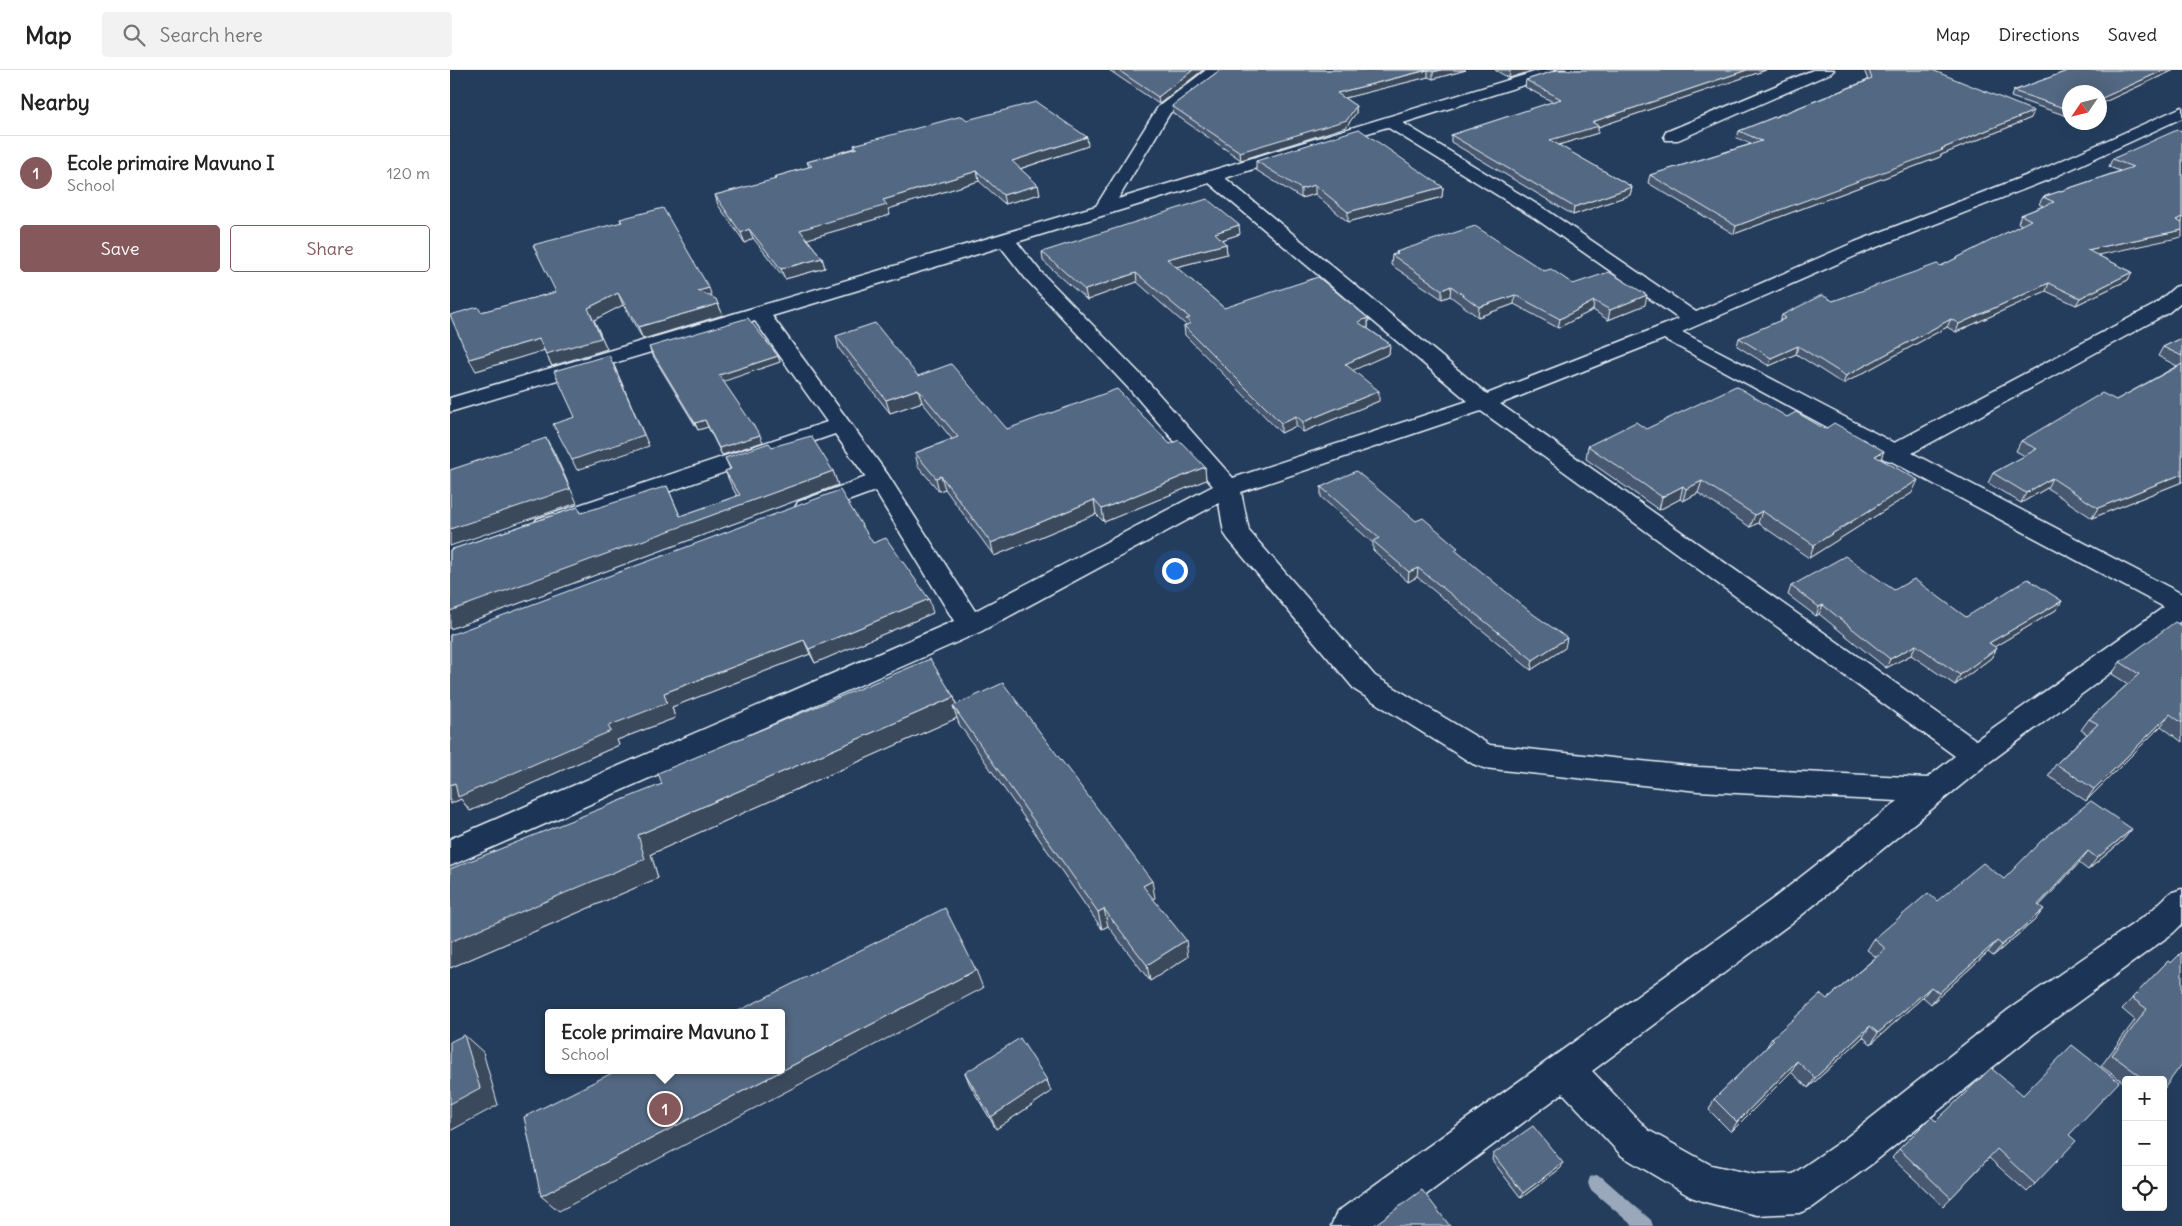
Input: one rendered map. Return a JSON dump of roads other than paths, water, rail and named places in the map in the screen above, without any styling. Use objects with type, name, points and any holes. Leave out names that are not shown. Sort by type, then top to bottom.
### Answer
[{"type":"street","points":[[1104,208],[1164,110],[1208,75],[1218,70]]},
{"type":"street","points":[[450,405],[1006,240],[1104,208],[1556,70]]},
{"type":"street","points":[[1672,136],[1826,70]]},
{"type":"street","points":[[450,853],[970,625],[1228,488],[1484,403],[1694,320],[1862,246],[2044,175],[2182,112]]},
{"type":"street","points":[[1390,122],[1542,215],[1694,320]]},
{"type":"street","points":[[1212,176],[1484,403],[1976,756]]},
{"type":"street","points":[[1006,240],[1033,275],[1140,387],[1228,488],[1237,533],[1366,682],[1484,756],[1698,779],[1931,790]]},
{"type":"street","points":[[1892,454],[2161,309],[2182,291]]},
{"type":"street","points":[[760,313],[880,480],[970,625]]},
{"type":"street","points":[[1351,1226],[1786,908],[1931,790],[2182,606],[1892,454],[1664,331]]},
{"type":"street","points":[[523,533],[839,425]]},
{"type":"street","points":[[786,515],[880,480]]},
{"type":"street","points":[[1566,1070],[1635,1143],[1705,1183],[1757,1195],[1800,1193],[1860,1150],[2021,1022],[2161,923],[2182,903]]},
{"type":"waterway","points":[[1596,1183],[1645,1226]]},
{"type":"place","name":"Ecole primaire Mavuno I","points":[[665,1109]]}]
